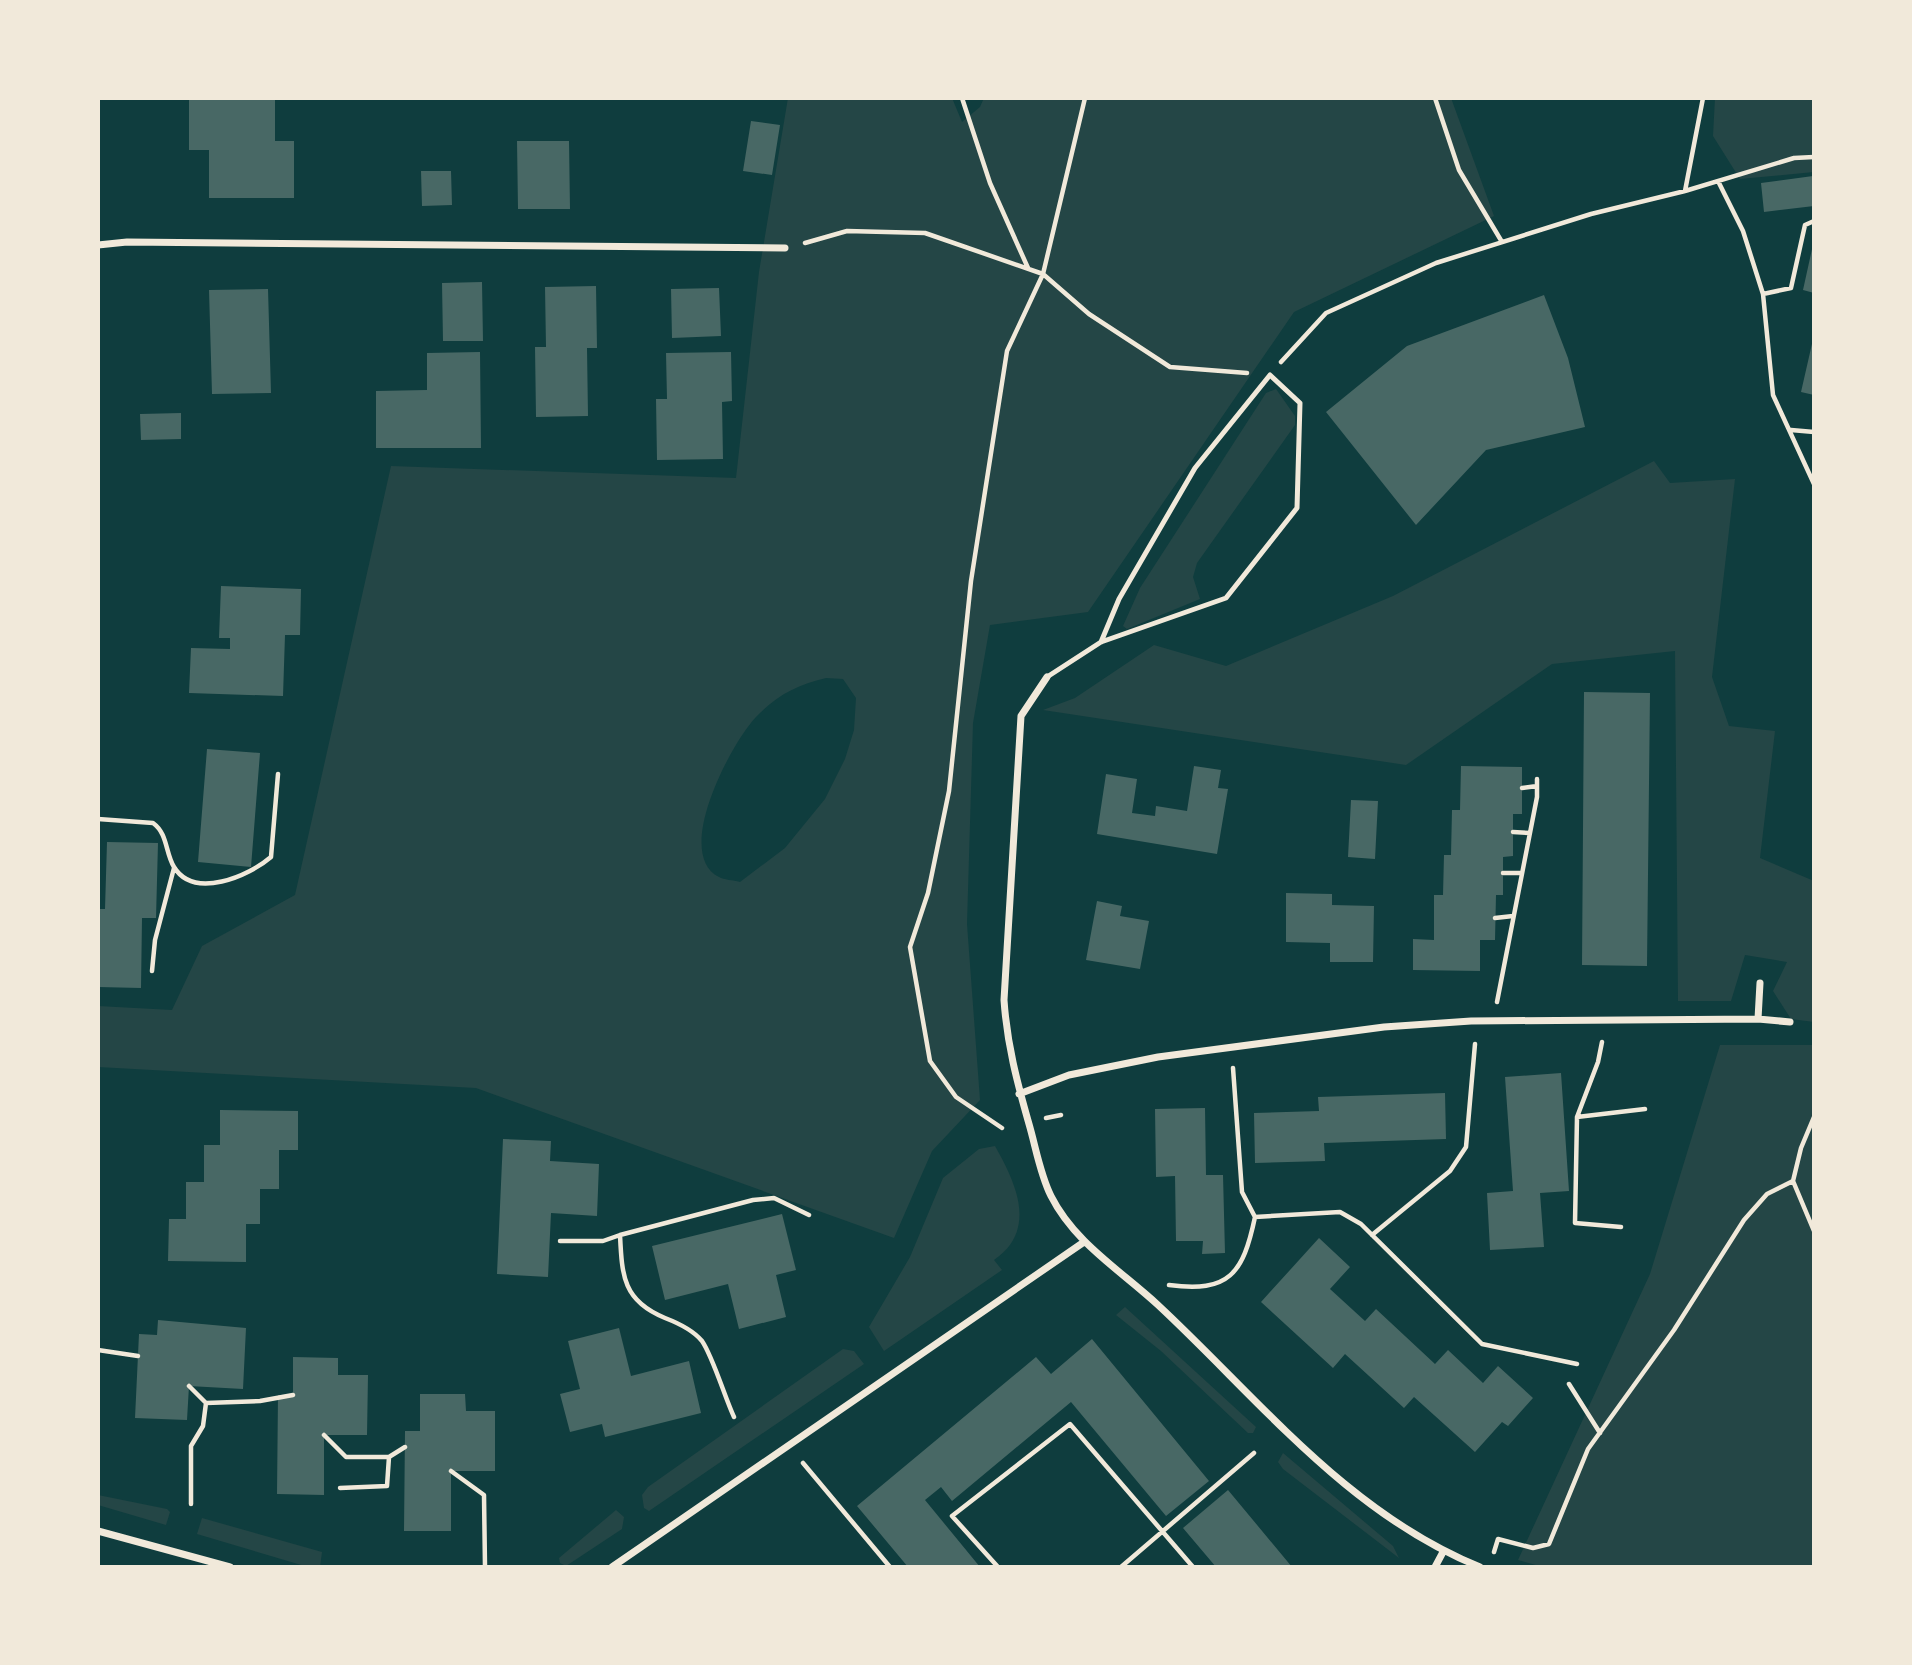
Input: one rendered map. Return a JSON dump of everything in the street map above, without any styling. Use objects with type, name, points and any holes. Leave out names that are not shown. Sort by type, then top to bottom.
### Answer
[{"type":"street","points":[[98,245],[127,242],[785,248]]},
{"type":"street","points":[[1047,677],[1021,716],[1004,1000],[1007,1043],[1019,1094],[1051,1196],[1084,1242],[1144,1293],[1331,1474],[1395,1523],[1443,1552],[1480,1567]]},
{"type":"street","points":[[1758,1019],[1760,984]]},
{"type":"street","points":[[1019,1094],[1069,1075],[1158,1058],[1384,1027],[1495,1021],[1758,1019],[1790,1022]]},
{"type":"street","points":[[611,1567],[1084,1242]]},
{"type":"street","points":[[98,1531],[230,1567]]},
{"type":"street","points":[[1436,1567],[1443,1552]]},
{"type":"lane","points":[[1047,677],[1101,642],[1226,598],[1297,508],[1300,403],[1270,375],[1195,468],[1119,599],[1101,642]]},
{"type":"path","points":[[962,98],[990,183],[1028,269]]},
{"type":"path","points":[[1002,1128],[956,1097],[930,1061],[910,947],[928,892],[949,791],[971,581],[1007,351],[1043,274],[1085,98]]},
{"type":"path","points":[[1436,98],[1459,170],[1502,242]]},
{"type":"path","points":[[1685,191],[1703,98]]},
{"type":"path","points":[[785,248],[846,231],[925,233],[1043,274],[1089,314],[1170,367],[1270,375],[1326,313],[1436,263],[1591,214],[1685,191],[1794,158],[1814,157]]},
{"type":"path","points":[[1718,181],[1743,231],[1763,294],[1773,395],[1814,484]]},
{"type":"path","points":[[1763,294],[1791,288],[1805,225],[1814,221]]},
{"type":"path","points":[[1790,430],[1814,432]]},
{"type":"path","points":[[98,819],[153,823],[161,829],[174,867],[187,880],[204,884],[244,874],[271,857],[278,774]]},
{"type":"path","points":[[1495,1021],[1498,989],[1530,833],[1537,779]]},
{"type":"path","points":[[1522,789],[1537,786]]},
{"type":"path","points":[[1513,832],[1530,833]]},
{"type":"path","points":[[152,971],[155,940],[174,867]]},
{"type":"path","points":[[1503,873],[1522,873]]},
{"type":"path","points":[[1495,918],[1513,916]]},
{"type":"path","points":[[1602,1042],[1598,1062],[1577,1116],[1575,1223],[1621,1227]]},
{"type":"path","points":[[1372,1235],[1450,1171],[1466,1147],[1475,1044]]},
{"type":"path","points":[[1144,1293],[1166,1284],[1199,1289],[1215,1286],[1232,1274],[1248,1247],[1255,1217],[1242,1192],[1233,1067]]},
{"type":"path","points":[[1577,1116],[1645,1109]]},
{"type":"path","points":[[1814,1117],[1801,1148],[1793,1181],[1814,1231]]},
{"type":"path","points":[[1493,1558],[1498,1539],[1533,1548],[1549,1544],[1588,1449],[1675,1330],[1744,1220],[1768,1194],[1793,1181]]},
{"type":"path","points":[[560,1241],[603,1241],[753,1200],[774,1198],[809,1215]]},
{"type":"path","points":[[1255,1217],[1340,1212],[1361,1224],[1482,1344],[1577,1364]]},
{"type":"path","points":[[620,1235],[621,1271],[631,1297],[656,1315],[682,1325],[702,1342],[734,1417]]},
{"type":"path","points":[[98,1350],[138,1356]]},
{"type":"path","points":[[1569,1384],[1600,1433]]},
{"type":"path","points":[[189,1386],[206,1403],[260,1401],[293,1395]]},
{"type":"path","points":[[191,1504],[191,1446],[203,1426],[206,1403]]},
{"type":"path","points":[[998,1567],[952,1516],[1070,1424],[1193,1567]]},
{"type":"path","points":[[324,1435],[346,1457],[389,1457],[405,1447]]},
{"type":"path","points":[[1121,1567],[1254,1454]]},
{"type":"path","points":[[340,1488],[387,1486],[389,1457]]},
{"type":"path","points":[[803,1462],[890,1567]]},
{"type":"path","points":[[451,1471],[484,1495],[485,1567]]},
{"type":"shaded area","points":[[788,98],[952,98],[962,122],[980,107],[984,98],[1451,98],[1494,216],[1294,312],[1088,612],[990,625],[973,723],[967,924],[980,1100],[932,1151],[894,1238],[476,1088],[98,1067],[98,1006],[172,1010],[202,946],[295,895],[391,466],[736,478],[759,272]],"holes":[[[826,678],[843,679],[856,698],[854,730],[845,759],[825,799],[785,848],[740,882],[719,877],[706,864],[702,845],[704,822],[711,797],[733,749],[756,717],[780,697]]]},
{"type":"shaded area","points":[[1715,98],[1814,98],[1814,172],[1740,179],[1713,136]]},
{"type":"shaded area","points":[[1276,389],[1295,416],[1295,425],[1197,563],[1193,577],[1200,599],[1127,629],[1123,626],[1140,588],[1266,393]]},
{"type":"shaded area","points":[[1654,461],[1670,483],[1735,479],[1712,677],[1729,726],[1775,731],[1760,858],[1814,881],[1814,1022],[1791,1019],[1773,991],[1787,962],[1745,955],[1731,1001],[1678,1001],[1675,651],[1552,664],[1406,765],[1043,710],[1075,698],[1154,645],[1226,666],[1393,596]]},
{"type":"shaded area","points":[[1720,1045],[1814,1045],[1814,1567],[1543,1567],[1518,1560],[1650,1274]]},
{"type":"shaded area","points":[[995,1146],[1016,1190],[1019,1206],[1016,1235],[1008,1248],[994,1260],[1002,1270],[884,1351],[869,1327],[910,1257],[943,1178],[979,1149]]},
{"type":"shaded area","points":[[1125,1307],[1256,1427],[1253,1433],[1248,1433],[1161,1351],[1116,1315]]},
{"type":"shaded area","points":[[843,1349],[854,1351],[864,1364],[649,1511],[644,1508],[642,1495],[648,1487]]},
{"type":"shaded area","points":[[1283,1453],[1393,1546],[1399,1558],[1283,1469],[1278,1462]]},
{"type":"shaded area","points":[[98,1495],[167,1509],[170,1512],[166,1525],[98,1505]]},
{"type":"shaded area","points":[[616,1510],[624,1517],[622,1529],[566,1566],[560,1563],[559,1558]]},
{"type":"shaded area","points":[[202,1518],[322,1552],[320,1567],[308,1567],[197,1534]]},
{"type":"building","points":[[189,98],[275,98],[275,141],[294,141],[294,198],[209,198],[209,150],[189,150]]},
{"type":"building","points":[[751,121],[780,125],[772,175],[743,171]]},
{"type":"building","points":[[517,141],[569,141],[570,209],[518,209]]},
{"type":"building","points":[[421,171],[451,171],[452,205],[422,206]]},
{"type":"building","points":[[1813,176],[1814,206],[1764,212],[1761,183]]},
{"type":"building","points":[[1814,240],[1814,293],[1803,290]]},
{"type":"building","points":[[482,282],[483,341],[443,341],[442,283]]},
{"type":"building","points":[[596,286],[597,348],[587,348],[588,416],[536,417],[535,347],[546,347],[545,287]]},
{"type":"building","points":[[719,288],[721,336],[672,338],[671,289]]},
{"type":"building","points":[[268,289],[271,393],[212,394],[209,290]]},
{"type":"building","points":[[1544,295],[1568,358],[1585,427],[1486,450],[1416,525],[1326,412],[1407,346]]},
{"type":"building","points":[[1814,335],[1814,395],[1801,392]]},
{"type":"building","points":[[480,352],[481,448],[376,448],[376,391],[427,390],[427,353]]},
{"type":"building","points":[[731,352],[732,401],[722,402],[723,459],[657,460],[656,399],[667,399],[666,353]]},
{"type":"building","points":[[181,413],[181,439],[141,440],[140,414]]},
{"type":"building","points":[[221,586],[301,589],[300,635],[285,635],[283,696],[189,693],[191,648],[230,649],[230,638],[219,638]]},
{"type":"building","points":[[1584,692],[1650,693],[1647,966],[1582,965]]},
{"type":"building","points":[[207,749],[260,753],[251,867],[198,862]]},
{"type":"building","points":[[1194,766],[1221,770],[1218,788],[1228,789],[1217,854],[1097,834],[1106,774],[1137,779],[1132,813],[1155,816],[1156,806],[1187,811]]},
{"type":"building","points":[[1461,766],[1522,767],[1522,814],[1513,814],[1513,856],[1503,857],[1503,895],[1496,895],[1495,940],[1480,940],[1480,971],[1413,970],[1413,939],[1434,940],[1434,895],[1443,895],[1444,855],[1451,855],[1452,810],[1460,810]]},
{"type":"building","points":[[1351,800],[1378,801],[1375,859],[1348,857]]},
{"type":"building","points":[[107,842],[158,843],[156,918],[142,918],[141,988],[98,987],[98,909],[105,909]]},
{"type":"building","points":[[1286,893],[1332,894],[1332,905],[1374,906],[1373,962],[1330,962],[1330,943],[1286,942]]},
{"type":"building","points":[[1097,901],[1122,906],[1120,916],[1149,921],[1140,969],[1086,960]]},
{"type":"building","points":[[1561,1073],[1569,1191],[1540,1193],[1544,1247],[1490,1250],[1487,1193],[1513,1191],[1505,1077]]},
{"type":"building","points":[[1445,1093],[1446,1139],[1324,1143],[1325,1161],[1255,1163],[1254,1113],[1319,1111],[1318,1097]]},
{"type":"building","points":[[1205,1108],[1206,1175],[1223,1175],[1225,1253],[1202,1254],[1203,1241],[1176,1241],[1175,1176],[1156,1177],[1155,1109]]},
{"type":"building","points":[[220,1110],[298,1111],[298,1150],[279,1150],[279,1189],[260,1189],[260,1224],[246,1224],[246,1262],[168,1261],[169,1219],[186,1219],[186,1182],[204,1182],[204,1145],[220,1145]]},
{"type":"building","points":[[503,1139],[551,1141],[550,1161],[599,1164],[597,1216],[551,1213],[548,1277],[497,1274]]},
{"type":"building","points":[[782,1214],[796,1270],[776,1275],[786,1317],[739,1329],[728,1284],[665,1300],[652,1246]]},
{"type":"building","points":[[1319,1238],[1350,1267],[1330,1289],[1365,1321],[1376,1309],[1435,1364],[1448,1350],[1483,1383],[1498,1366],[1533,1398],[1508,1426],[1502,1422],[1475,1452],[1414,1397],[1404,1408],[1345,1354],[1333,1368],[1261,1302]]},
{"type":"building","points":[[158,1320],[246,1328],[243,1389],[189,1386],[187,1420],[135,1418],[139,1334],[157,1335]]},
{"type":"building","points":[[619,1328],[631,1376],[689,1361],[701,1413],[605,1437],[602,1424],[570,1432],[560,1394],[580,1389],[568,1341]]},
{"type":"building","points":[[1092,1339],[1209,1481],[1166,1516],[1071,1402],[952,1501],[941,1487],[925,1500],[980,1567],[908,1567],[857,1506],[1036,1357],[1051,1374]]},
{"type":"building","points":[[293,1357],[338,1358],[338,1375],[368,1375],[367,1435],[324,1435],[324,1495],[277,1494],[278,1395],[293,1395]]},
{"type":"building","points":[[420,1394],[465,1394],[466,1411],[495,1411],[495,1471],[451,1471],[451,1531],[404,1531],[405,1431],[420,1431]]},
{"type":"building","points":[[1228,1490],[1292,1567],[1216,1567],[1183,1528]]}]
